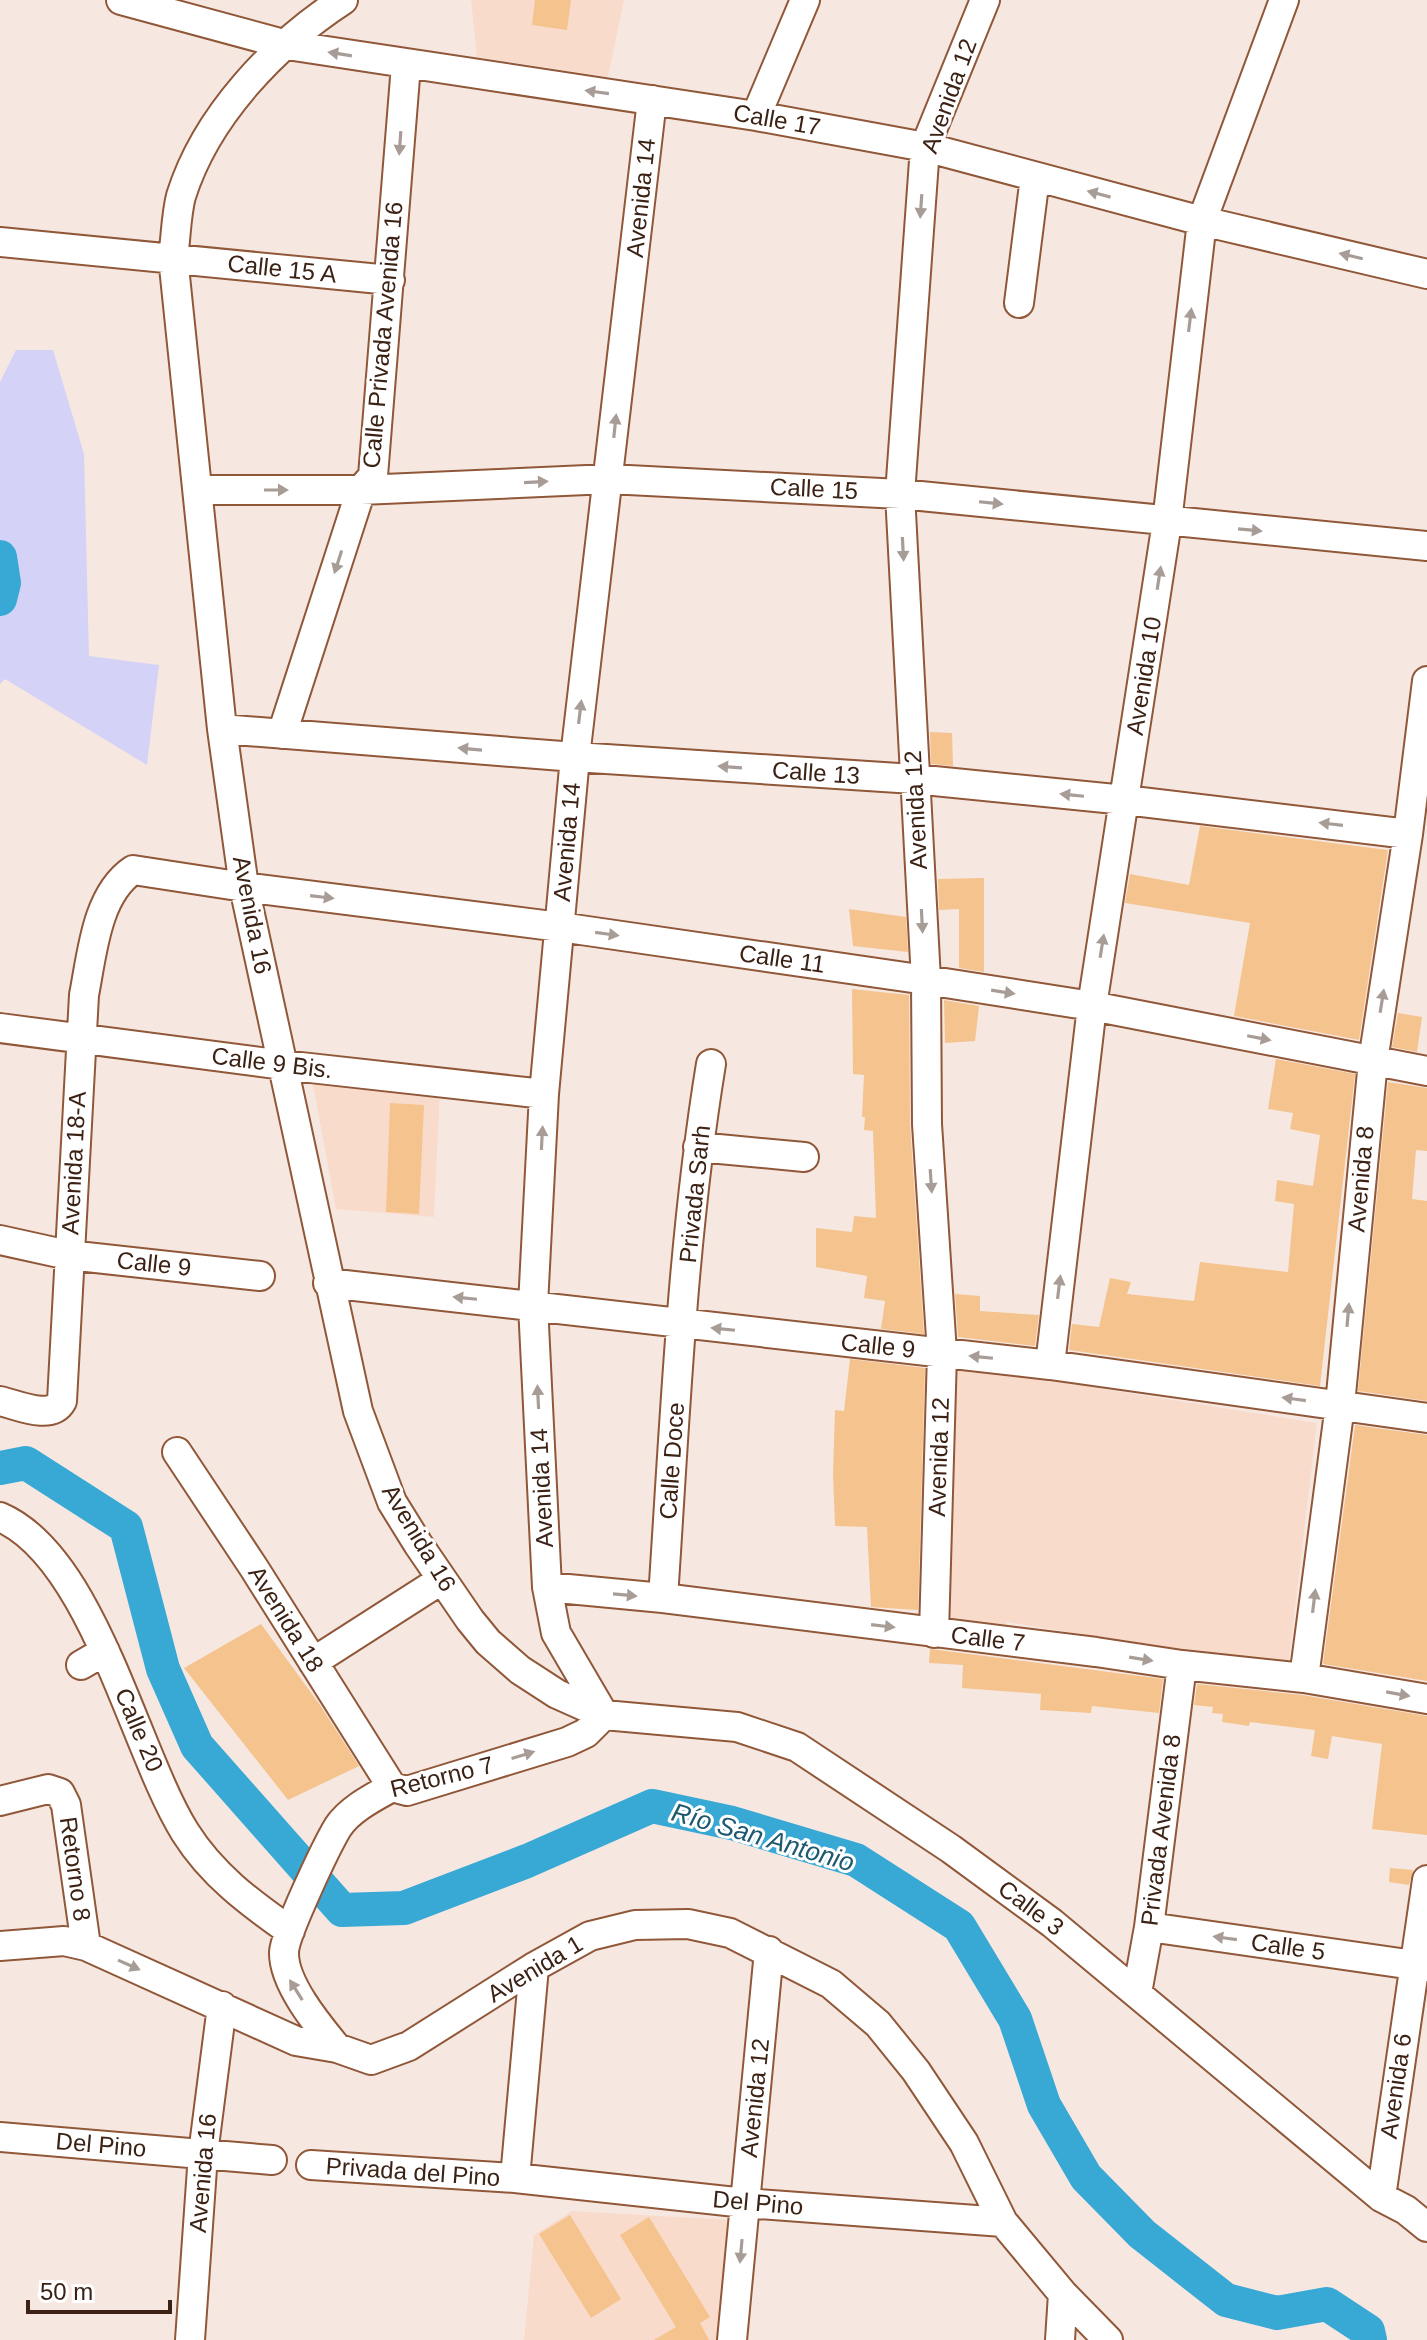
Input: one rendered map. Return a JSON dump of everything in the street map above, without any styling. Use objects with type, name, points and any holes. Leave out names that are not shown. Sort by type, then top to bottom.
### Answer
[{"type":"street","name":"Calle 17","points":[[121,0],[214,11],[287,45],[756,116],[925,147],[1202,221],[1427,274]]},
{"type":"street","points":[[287,45],[343,0]]},
{"type":"street","points":[[756,116],[805,0]]},
{"type":"street","name":"Avenida 12","points":[[934,1633],[942,1353],[927,1124],[926,980],[900,494],[925,147],[985,0]]},
{"type":"street","name":"Avenida 10","points":[[1050,1365],[1092,1006],[1167,522],[1202,221],[1284,0]]},
{"type":"street","name":"Avenida 16","points":[[287,45],[243,87],[210,131],[180,199],[173,257],[222,729],[244,887],[358,1411],[392,1502],[441,1580],[488,1642],[520,1670],[557,1694],[604,1715]]},
{"type":"street","name":"Calle Privada Avenida 16","points":[[282,734],[361,490],[373,476],[406,65]]},
{"type":"street","name":"Avenida 14","points":[[547,1587],[533,1305],[544,1094],[575,757],[652,100]]},
{"type":"street","points":[[1019,303],[1035,177]]},
{"type":"street","name":"Calle 15 A","points":[[0,242],[390,280]]},
{"type":"street","name":"Calle 15","points":[[198,490],[361,490],[609,479],[900,494],[1427,546]]},
{"type":"street","name":"Avenida 8","points":[[1304,1678],[1340,1405],[1373,1061],[1408,834],[1420,806],[1427,681]]},
{"type":"street","name":"Calle 13","points":[[222,729],[575,757],[914,779],[1125,800],[1408,834]]},
{"type":"street","name":"Calle 11","points":[[133,870],[926,980],[1092,1006],[1427,1071]]},
{"type":"street","name":"Avenida 18-A","points":[[0,1401],[49,1412],[58,1408],[62,1401],[84,995],[97,935],[116,886],[133,870]]},
{"type":"street","name":"Calle 9 Bis.","points":[[0,1028],[283,1065],[544,1094]]},
{"type":"street","name":"Privada Sarh","points":[[681,1324],[698,1147],[711,1064]]},
{"type":"street","points":[[698,1147],[804,1157]]},
{"type":"street","name":"Calle 9","points":[[0,1240],[68,1255],[260,1276]]},
{"type":"street","name":"Calle 9","points":[[328,1283],[1050,1365],[1427,1418]]},
{"type":"street","name":"Calle Doce","points":[[663,1598],[681,1324]]},
{"type":"street","name":"Avenida 18","points":[[177,1452],[392,1787]]},
{"type":"street","name":"Calle 20","points":[[0,1517],[25,1532],[49,1558],[74,1596],[93,1658],[144,1749],[186,1834],[230,1887],[292,1927]]},
{"type":"street","points":[[313,1662],[441,1580]]},
{"type":"street","points":[[547,1587],[556,1633],[604,1715]]},
{"type":"street","name":"Calle 7","points":[[547,1587],[663,1598],[1304,1678],[1427,1699]]},
{"type":"street","name":"Privada Avenida 8","points":[[1137,1993],[1149,1927],[1182,1665]]},
{"type":"street","name":"Retorno 7","points":[[337,2048],[289,1979],[284,1952],[292,1927],[339,1825],[367,1800],[392,1787],[407,1791],[567,1742],[586,1733],[604,1715]]},
{"type":"street","name":"Calle 3","points":[[604,1715],[737,1727],[797,1747],[951,1849],[1052,1923],[1404,2211]]},
{"type":"street","name":"Retorno 8","points":[[0,1801],[48,1789],[60,1793],[66,1805],[86,1946]]},
{"type":"street","name":"Avenida 6","points":[[1404,2211],[1427,1880]]},
{"type":"street","name":"Avenida 1","points":[[0,1946],[64,1941],[86,1946],[296,2041],[337,2048],[371,2060],[409,2046],[534,1967],[590,1936],[635,1925],[688,1924],[730,1933],[831,1984],[878,2024],[916,2071],[964,2143],[1003,2222],[1063,2294],[1108,2340]]},
{"type":"street","name":"Calle 5","points":[[1149,1927],[1420,1966]]},
{"type":"street","name":"Avenida 12","points":[[732,2340],[769,1951]]},
{"type":"street","points":[[515,2178],[534,1967]]},
{"type":"street","name":"Avenida 16","points":[[190,2340],[203,2154],[222,2006]]},
{"type":"street","name":"Del Pino","points":[[0,2137],[272,2160]]},
{"type":"street","name":"Privada del Pino","points":[[311,2165],[515,2178]]},
{"type":"street","name":"Del Pino","points":[[515,2178],[745,2203],[1003,2222]]},
{"type":"street","points":[[1060,2340],[1063,2294]]},
{"type":"shaded area","points":[[471,0],[624,0],[608,77],[477,57]]},
{"type":"shaded area","points":[[16,350],[53,350],[84,454],[89,656],[159,665],[147,765],[5,679],[0,684],[0,382]]},
{"type":"shaded area","points":[[312,1079],[440,1091],[434,1217],[336,1209]]},
{"type":"shaded area","points":[[952,1360],[1034,1378],[1317,1423],[1288,1667],[1007,1622],[1004,1636],[949,1628]]},
{"type":"shaded area","points":[[572,2211],[732,2220],[721,2340],[524,2340],[534,2235]]},
{"type":"building","points":[[535,0],[571,0],[567,30],[532,25]]},
{"type":"building","points":[[930,732],[952,733],[953,766],[931,764]]},
{"type":"building","points":[[1200,826],[1388,850],[1359,1040],[1234,1016],[1250,923],[1125,903],[1130,874],[1189,885]]},
{"type":"building","points":[[984,878],[984,972],[959,968],[959,909],[939,910],[938,879]]},
{"type":"building","points":[[849,909],[906,917],[908,952],[853,946]]},
{"type":"building","points":[[852,989],[909,995],[910,1124],[924,1334],[881,1329],[885,1301],[864,1298],[867,1276],[816,1267],[816,1228],[852,1232],[854,1216],[876,1218],[873,1131],[864,1130],[864,1075],[853,1074]]},
{"type":"building","points":[[944,1000],[979,1006],[975,1041],[945,1043]]},
{"type":"building","points":[[1398,1013],[1422,1017],[1417,1052],[1392,1047]]},
{"type":"building","points":[[1276,1059],[1355,1074],[1320,1386],[1069,1350],[1072,1324],[1099,1327],[1110,1278],[1131,1282],[1127,1294],[1194,1301],[1200,1262],[1288,1272],[1294,1204],[1275,1201],[1277,1180],[1313,1186],[1320,1135],[1290,1129],[1293,1113],[1268,1109]]},
{"type":"building","points":[[1388,1082],[1427,1088],[1427,1151],[1416,1150],[1412,1199],[1427,1201],[1427,1401],[1358,1391]]},
{"type":"building","points":[[390,1103],[424,1105],[419,1214],[386,1212]]},
{"type":"building","points":[[955,1294],[980,1296],[980,1311],[1039,1315],[1035,1346],[958,1337]]},
{"type":"building","points":[[850,1359],[925,1368],[918,1610],[871,1607],[867,1527],[835,1526],[835,1410],[844,1411]]},
{"type":"building","points":[[1355,1425],[1427,1435],[1427,1681],[1323,1664]]},
{"type":"building","points":[[261,1624],[320,1705],[359,1766],[288,1800],[184,1668]]},
{"type":"building","points":[[930,1649],[1163,1679],[1159,1713],[1092,1706],[1091,1713],[1040,1710],[1041,1694],[962,1688],[963,1665],[929,1663]]},
{"type":"building","points":[[1197,1684],[1302,1695],[1427,1716],[1427,1835],[1372,1829],[1382,1744],[1332,1736],[1328,1759],[1311,1756],[1315,1730],[1222,1722],[1223,1714],[1212,1713],[1213,1707],[1194,1705]]},
{"type":"building","points":[[1390,1868],[1413,1870],[1409,1885],[1389,1882]]},
{"type":"building","points":[[570,2215],[621,2299],[591,2318],[539,2234]]},
{"type":"building","points":[[649,2217],[710,2317],[700,2323],[709,2340],[654,2340],[676,2327],[620,2235]]},
{"type":"waterway","name":"Río San Antonio","points":[[0,557],[4,583],[0,599]]},
{"type":"waterway","name":"Río San Antonio","points":[[0,1468],[26,1463],[126,1527],[163,1669],[197,1746],[342,1910],[404,1908],[527,1861],[652,1806],[732,1823],[856,1860],[959,1926],[1015,2019],[1044,2105],[1086,2177],[1142,2234],[1226,2300],[1277,2313],[1327,2304],[1368,2331],[1370,2340]]}]
